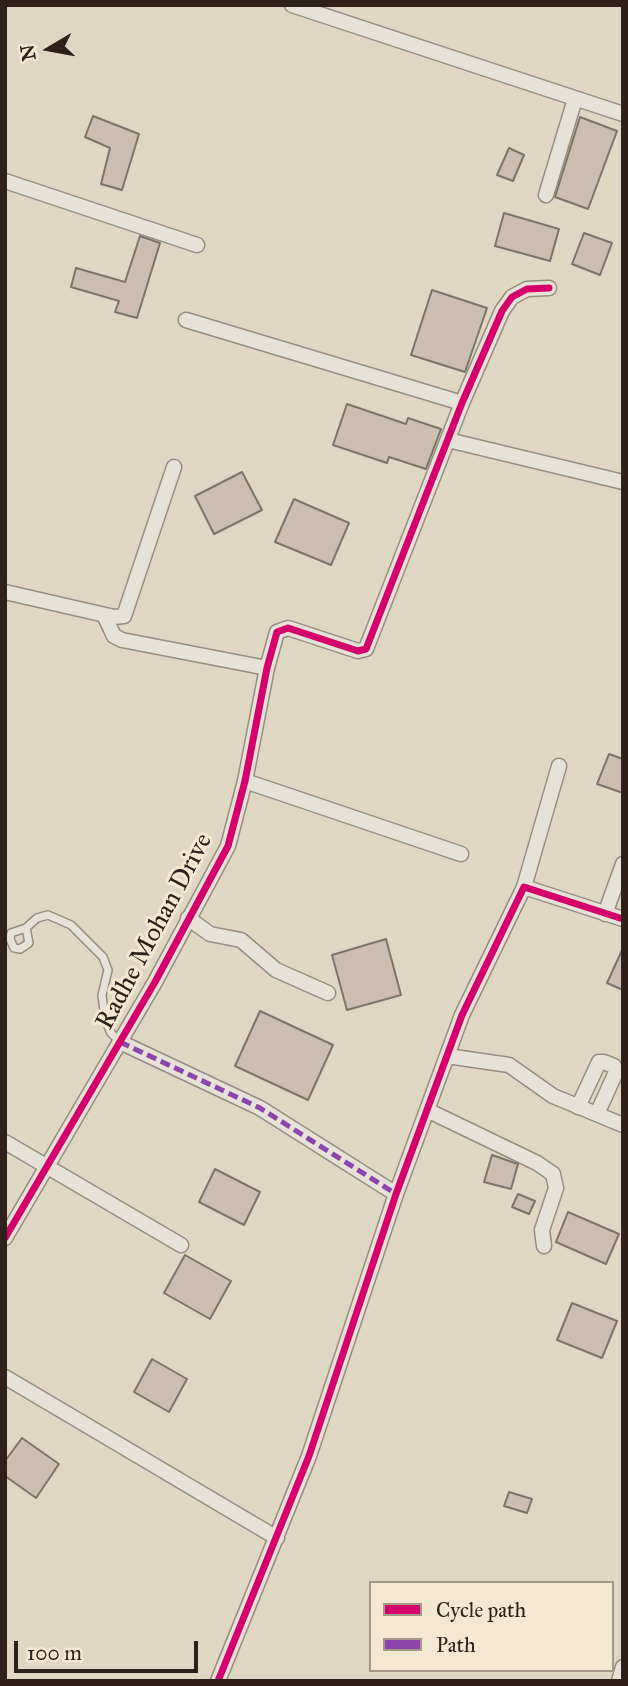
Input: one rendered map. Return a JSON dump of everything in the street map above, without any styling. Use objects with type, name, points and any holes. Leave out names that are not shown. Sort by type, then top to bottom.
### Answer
[{"type":"street","points":[[292,5],[623,114]]},
{"type":"street","points":[[546,195],[575,99]]},
{"type":"street","points":[[5,181],[197,245]]},
{"type":"street","points":[[550,288],[531,288],[512,297],[506,304],[448,440],[623,482]]},
{"type":"street","points":[[186,320],[462,403]]},
{"type":"street","name":"Radhe Mohan Drive","points":[[5,1238],[120,1042],[228,846],[277,632],[288,628],[358,651],[366,649],[448,440]]},
{"type":"street","points":[[5,592],[104,615],[118,617],[127,611],[174,467]]},
{"type":"street","points":[[104,615],[114,636],[122,640],[267,668]]},
{"type":"street","points":[[218,1681],[309,1456],[356,1323],[396,1194],[447,1056],[480,973],[524,887],[559,766]]},
{"type":"street","points":[[245,781],[461,854]]},
{"type":"street","points":[[605,914],[623,864]]},
{"type":"street","points":[[524,887],[623,919]]},
{"type":"street","points":[[188,919],[210,934],[241,940],[276,970],[328,993]]},
{"type":"street","points":[[120,1042],[260,1108],[396,1194]]},
{"type":"street","points":[[447,1056],[509,1065],[553,1096],[623,1125]]},
{"type":"street","points":[[578,1107],[599,1062],[604,1062],[614,1066],[616,1072],[597,1114]]},
{"type":"street","points":[[427,1110],[537,1163],[553,1174],[556,1188],[542,1230],[544,1246]]},
{"type":"street","points":[[5,1142],[181,1245]]},
{"type":"street","points":[[5,1377],[276,1538]]},
{"type":"street","points":[[619,1681],[623,1667]]},
{"type":"lane","points":[[26,928],[37,918],[57,918],[83,934],[103,957],[108,970],[102,995],[105,1020],[111,1033],[120,1042]]},
{"type":"building","points":[[93,116],[139,134],[122,190],[101,184],[110,148],[85,137]]},
{"type":"building","points":[[580,117],[617,131],[588,209],[555,197]]},
{"type":"building","points":[[509,148],[524,155],[513,181],[497,175]]},
{"type":"building","points":[[504,213],[559,229],[550,261],[495,246]]},
{"type":"building","points":[[584,233],[612,243],[600,275],[572,264]]},
{"type":"building","points":[[140,236],[160,243],[137,318],[115,312],[119,301],[71,287],[76,268],[125,282]]},
{"type":"building","points":[[432,290],[487,308],[465,372],[411,355]]},
{"type":"building","points":[[347,404],[406,424],[408,418],[441,429],[426,469],[389,457],[387,463],[333,445]]},
{"type":"building","points":[[242,472],[262,510],[214,534],[195,496]]},
{"type":"building","points":[[294,499],[349,523],[331,565],[275,542]]},
{"type":"building","points":[[609,754],[623,759],[623,793],[597,784]]},
{"type":"building","points":[[386,939],[401,995],[347,1010],[332,955]]},
{"type":"building","points":[[623,948],[623,990],[607,983]]},
{"type":"building","points":[[260,1011],[333,1045],[308,1100],[235,1066]]},
{"type":"building","points":[[492,1155],[518,1164],[511,1189],[484,1182]]},
{"type":"building","points":[[215,1169],[260,1192],[244,1225],[199,1202]]},
{"type":"building","points":[[518,1194],[535,1201],[529,1214],[512,1207]]},
{"type":"building","points":[[568,1212],[619,1234],[606,1264],[556,1242]]},
{"type":"building","points":[[185,1255],[231,1281],[210,1319],[164,1293]]},
{"type":"building","points":[[572,1303],[617,1321],[602,1358],[557,1340]]},
{"type":"building","points":[[152,1359],[187,1379],[169,1412],[134,1392]]},
{"type":"building","points":[[22,1438],[59,1464],[36,1498],[5,1476],[5,1461]]},
{"type":"building","points":[[509,1492],[532,1499],[527,1513],[504,1506]]},
{"type":"marked path","points":[[120,1042],[260,1108],[396,1194]]},
{"type":"cycle path","points":[[5,1238],[155,982],[228,846],[277,632],[288,628],[358,651],[366,649],[462,403],[502,311],[512,297],[527,289],[549,288]]},
{"type":"cycle path","points":[[218,1681],[309,1456],[396,1194],[462,1015],[524,887],[623,919]]}]
